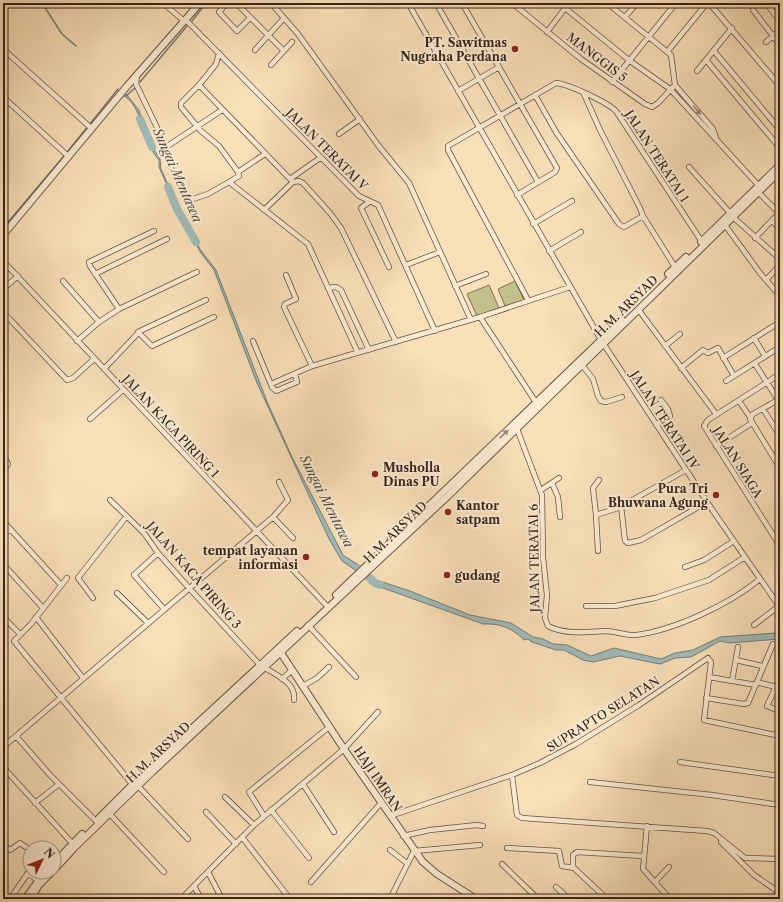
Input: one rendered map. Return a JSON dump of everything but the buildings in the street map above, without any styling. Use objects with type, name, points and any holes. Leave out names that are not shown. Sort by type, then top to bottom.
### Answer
[{"type":"street","name":"JALAN TERATAI V","points":[[163,3],[185,20],[219,53],[320,158],[359,196],[378,205],[435,331]]},
{"type":"street","points":[[3,234],[91,128],[200,3]]},
{"type":"street","points":[[227,3],[219,12],[237,31],[250,18]]},
{"type":"street","points":[[236,3],[284,51]]},
{"type":"street","points":[[271,3],[299,35],[378,145],[409,183],[471,320]]},
{"type":"street","name":"JALAN TERATAI IV","points":[[408,3],[478,128],[602,342],[707,502],[779,606]]},
{"type":"street","points":[[436,3],[499,116],[538,182]]},
{"type":"street","points":[[462,3],[557,168],[555,172],[517,195]]},
{"type":"street","name":"MANGGIS 5","points":[[512,3],[612,82],[652,107],[658,103],[675,85],[713,129],[716,138]]},
{"type":"street","points":[[547,32],[569,3]]},
{"type":"street","points":[[608,3],[672,56],[675,85]]},
{"type":"street","points":[[625,17],[637,3]]},
{"type":"street","points":[[612,82],[676,3]]},
{"type":"street","points":[[667,52],[708,3],[732,28],[780,86]]},
{"type":"street","points":[[766,3],[779,19]]},
{"type":"street","name":"MANGGIS 5","points":[[565,8],[630,60],[670,89],[716,138],[780,213]]},
{"type":"street","points":[[753,10],[780,45]]},
{"type":"street","points":[[255,50],[284,18]]},
{"type":"street","points":[[697,71],[732,28]]},
{"type":"street","points":[[766,42],[780,30]]},
{"type":"street","points":[[271,65],[292,42]]},
{"type":"street","points":[[3,49],[91,128]]},
{"type":"street","points":[[714,51],[780,130]]},
{"type":"street","points":[[137,75],[136,84],[166,148],[170,166],[187,201],[193,201],[239,176],[238,172],[219,146],[198,127],[180,105],[216,64],[219,53]]},
{"type":"street","points":[[706,60],[780,148]]},
{"type":"street","points":[[458,91],[499,67]]},
{"type":"street","name":"JALAN TERATAI 1","points":[[528,300],[448,150],[450,144],[556,83],[584,94],[616,111],[702,242]]},
{"type":"street","points":[[199,85],[292,181],[299,181],[303,183],[339,224],[396,342]]},
{"type":"street","points":[[584,94],[600,130],[643,216],[675,267]]},
{"type":"street","points":[[535,95],[556,132],[619,224],[624,227],[643,216]]},
{"type":"street","points":[[3,97],[68,156]]},
{"type":"street","points":[[166,148],[222,110]]},
{"type":"street","points":[[340,134],[360,118]]},
{"type":"street","points":[[238,172],[265,154]]},
{"type":"street","points":[[264,210],[292,181],[320,158]]},
{"type":"street","name":"H.M. ARSYAD","points":[[367,570],[538,405],[675,267],[759,189],[780,165]]},
{"type":"street","points":[[688,167],[732,215],[755,238],[780,259]]},
{"type":"street","name":"H.M. ARSYAD","points":[[759,189],[779,175]]},
{"type":"street","points":[[229,182],[308,244],[358,353]]},
{"type":"street","points":[[533,224],[572,201]]},
{"type":"street","points":[[369,202],[361,208],[389,267]]},
{"type":"street","points":[[755,238],[780,213]]},
{"type":"street","name":"H.M. ARSYAD","points":[[62,861],[135,785],[326,604],[367,570],[517,429],[538,405],[582,365],[602,342],[638,310],[716,230],[725,225],[732,215]]},
{"type":"street","points":[[772,222],[780,229]]},
{"type":"street","points":[[725,225],[766,280],[780,296]]},
{"type":"street","points":[[119,309],[89,264],[91,260],[154,231]]},
{"type":"street","points":[[549,250],[581,232]]},
{"type":"street","points":[[95,274],[167,239]]},
{"type":"street","points":[[406,265],[440,252]]},
{"type":"street","name":"JALAN KACA PIRING 1","points":[[3,261],[326,604]]},
{"type":"street","points":[[766,280],[780,265]]},
{"type":"street","points":[[77,341],[99,322],[119,309],[197,272]]},
{"type":"street","points":[[455,286],[486,274]]},
{"type":"street","points":[[286,275],[296,299],[285,304],[284,307],[312,366]]},
{"type":"street","points":[[3,289],[18,276]]},
{"type":"street","points":[[63,281],[99,322]]},
{"type":"street","points":[[328,288],[336,287],[341,290],[370,350]]},
{"type":"street","points":[[271,384],[312,366],[471,320],[570,287]]},
{"type":"street","points":[[104,369],[138,332],[206,300]]},
{"type":"street","points":[[638,310],[716,414]]},
{"type":"street","points":[[3,312],[67,380],[73,378],[94,359]]},
{"type":"street","points":[[138,332],[152,346],[214,317]]},
{"type":"street","points":[[480,317],[538,405]]},
{"type":"street","points":[[723,358],[780,322]]},
{"type":"street","points":[[665,346],[680,334]]},
{"type":"street","points":[[754,338],[766,356]]},
{"type":"street","points":[[253,341],[271,384],[278,392],[297,382],[295,374]]},
{"type":"street","points":[[726,381],[780,347]]},
{"type":"street","points":[[681,368],[703,350],[708,353],[718,348],[734,376]]},
{"type":"street","points":[[750,417],[779,401],[755,364]]},
{"type":"street","points":[[582,365],[593,379],[601,401],[606,402],[622,397]]},
{"type":"street","name":"JALAN SIAGA","points":[[780,374],[716,414],[708,420],[704,426],[780,546]]},
{"type":"street","points":[[90,419],[123,390]]},
{"type":"street","points":[[656,424],[670,416],[668,409],[661,400]]},
{"type":"street","points":[[739,400],[780,468]]},
{"type":"street","points":[[763,409],[780,436]]},
{"type":"street","points":[[716,446],[752,423]]},
{"type":"street","name":"JALAN TERATAI 6","points":[[517,429],[541,490],[544,511],[543,556],[547,595],[545,618],[547,625],[552,628],[571,632],[612,631],[633,635],[649,633],[678,625],[736,597],[760,579]]},
{"type":"street","points":[[3,455],[8,464],[3,471]]},
{"type":"street","points":[[596,515],[621,506],[686,470]]},
{"type":"street","points":[[541,490],[560,478]]},
{"type":"street","points":[[598,551],[593,488],[594,484],[599,480]]},
{"type":"street","points":[[3,747],[273,517],[288,500],[279,482]]},
{"type":"street","points":[[552,483],[558,497],[560,517]]},
{"type":"street","name":"JALAN KACA PIRING 3","points":[[110,500],[144,533],[189,588],[262,666],[282,678]]},
{"type":"street","points":[[621,506],[625,541],[628,543],[644,538],[707,502]]},
{"type":"street","points":[[93,598],[78,578],[126,517]]},
{"type":"street","points":[[273,517],[293,538]]},
{"type":"street","points":[[3,521],[61,585]]},
{"type":"street","points":[[3,534],[10,529]]},
{"type":"street","points":[[685,567],[704,560],[734,541]]},
{"type":"street","points":[[158,552],[134,575],[140,584],[164,609]]},
{"type":"street","points":[[586,606],[614,606],[661,596],[709,580],[745,557]]},
{"type":"street","points":[[3,564],[43,608]]},
{"type":"street","name":"H.M. ARSYAD","points":[[262,666],[281,653],[308,625],[360,576]]},
{"type":"street","points":[[67,578],[36,617],[14,641],[135,785],[188,839]]},
{"type":"street","points":[[118,593],[148,623]]},
{"type":"street","points":[[754,625],[779,606]]},
{"type":"street","points":[[3,617],[20,634]]},
{"type":"street","points":[[36,617],[83,678]]},
{"type":"street","points":[[308,625],[356,677]]},
{"type":"street","points":[[706,698],[746,704],[773,644]]},
{"type":"street","points":[[732,681],[738,647]]},
{"type":"street","name":"HAJI IMRAN","points":[[281,653],[344,749],[414,851],[423,862],[437,874],[476,899]]},
{"type":"street","name":"SUPRAPTO SELATAN","points":[[390,816],[512,775],[540,763],[576,744],[639,705],[708,658],[711,662],[709,677]]},
{"type":"street","points":[[736,660],[762,666]]},
{"type":"street","points":[[303,686],[317,678],[329,667]]},
{"type":"street","points":[[292,670],[282,678],[292,687],[294,700]]},
{"type":"street","points":[[776,687],[709,677],[703,718],[706,721],[780,736]]},
{"type":"street","points":[[780,678],[767,706],[780,711]]},
{"type":"street","points":[[181,899],[254,825],[344,749],[378,712]]},
{"type":"street","points":[[264,816],[249,792],[329,726]]},
{"type":"street","points":[[16,736],[59,784],[96,821]]},
{"type":"street","points":[[680,762],[780,776]]},
{"type":"street","points":[[3,766],[72,843]]},
{"type":"street","points":[[512,775],[517,815],[519,817],[703,830],[714,833],[745,858],[780,859]]},
{"type":"street","points":[[590,782],[704,794],[780,805]]},
{"type":"street","points":[[36,803],[59,784]]},
{"type":"street","points":[[303,784],[334,832]]},
{"type":"street","points":[[225,797],[254,825]]},
{"type":"street","points":[[311,882],[381,803]]},
{"type":"street","points":[[271,810],[309,858]]},
{"type":"street","points":[[108,812],[164,872]]},
{"type":"street","name":"H.M. ARSYAD","points":[[62,854],[96,821],[108,812]]},
{"type":"street","points":[[206,812],[236,844]]},
{"type":"street","points":[[403,836],[430,830],[477,825],[483,826]]},
{"type":"street","points":[[648,826],[643,856],[643,868],[670,899]]},
{"type":"street","points":[[242,837],[290,899]]},
{"type":"street","points":[[718,837],[729,852],[754,875],[780,893]]},
{"type":"street","points":[[3,845],[10,850],[20,843],[22,844]]},
{"type":"street","points":[[390,899],[414,851],[480,845]]},
{"type":"street","points":[[507,848],[559,851],[562,866],[573,867],[607,899]]},
{"type":"street","points":[[390,850],[408,864]]},
{"type":"street","points":[[573,867],[573,855],[576,852],[643,856]]},
{"type":"street","points":[[502,864],[538,899]]},
{"type":"street","points":[[655,882],[670,868]]},
{"type":"street","points":[[208,872],[222,899]]},
{"type":"street","points":[[10,899],[23,880]]},
{"type":"street","points":[[25,899],[37,880]]},
{"type":"street","name":"H.M. ARSYAD","points":[[30,899],[44,880]]},
{"type":"street","points":[[194,886],[201,899]]},
{"type":"street","points":[[556,887],[569,899]]},
{"type":"shaded area","points":[[515,281],[524,300],[505,306],[498,289]]},
{"type":"shaded area","points":[[489,285],[499,308],[477,316],[467,294]]},
{"type":"shaded area","points":[[418,504],[420,513],[386,546],[389,530]]},
{"type":"water","points":[[123,93],[126,94],[139,110],[147,137],[139,115],[129,99],[122,95]]},
{"type":"water","name":"Sungai Mentawa","points":[[147,138],[160,159],[161,169],[185,222],[200,249],[216,270],[268,404],[292,457],[343,555],[363,568],[358,572],[342,561],[329,539],[257,383],[214,270],[201,253],[176,209],[159,167],[159,160]]},
{"type":"water","points":[[373,579],[410,591],[470,615],[511,623],[533,637],[543,639],[553,644],[567,645],[591,656],[614,648],[661,659],[675,653],[693,650],[720,637],[776,633],[780,634],[780,639],[729,643],[720,641],[691,657],[675,658],[660,664],[620,656],[593,662],[583,660],[564,650],[556,650],[532,642],[528,639],[524,640],[515,632],[500,625],[483,624],[369,583]]},
{"type":"waterway","points":[[42,3],[62,34],[76,46]]},
{"type":"waterway","points":[[192,21],[206,3]]},
{"type":"waterway","points":[[140,82],[187,26]]},
{"type":"waterway","points":[[126,96],[135,88]]},
{"type":"waterway","points":[[68,151],[118,89]]},
{"type":"waterway","name":"Sungai Mentawa","points":[[140,119],[152,147]]},
{"type":"waterway","points":[[3,228],[64,156]]},
{"type":"waterway","name":"Sungai Mentawa","points":[[168,187],[177,209],[196,242]]},
{"type":"waterway","name":"Sungai Mentawa","points":[[360,569],[375,583],[380,585]]},
{"type":"place","name":"PT. Sawitmas Nugraha Perdana","points":[[515,49]]},
{"type":"place","name":"Musholla Dinas PU","points":[[375,474]]},
{"type":"place","name":"Pura Tri Bhuwana Agung","points":[[716,495]]},
{"type":"place","name":"Kantor satpam","points":[[448,512]]},
{"type":"place","name":"tempat layanan informasi","points":[[306,557]]},
{"type":"place","name":"gudang","points":[[447,575]]}]
